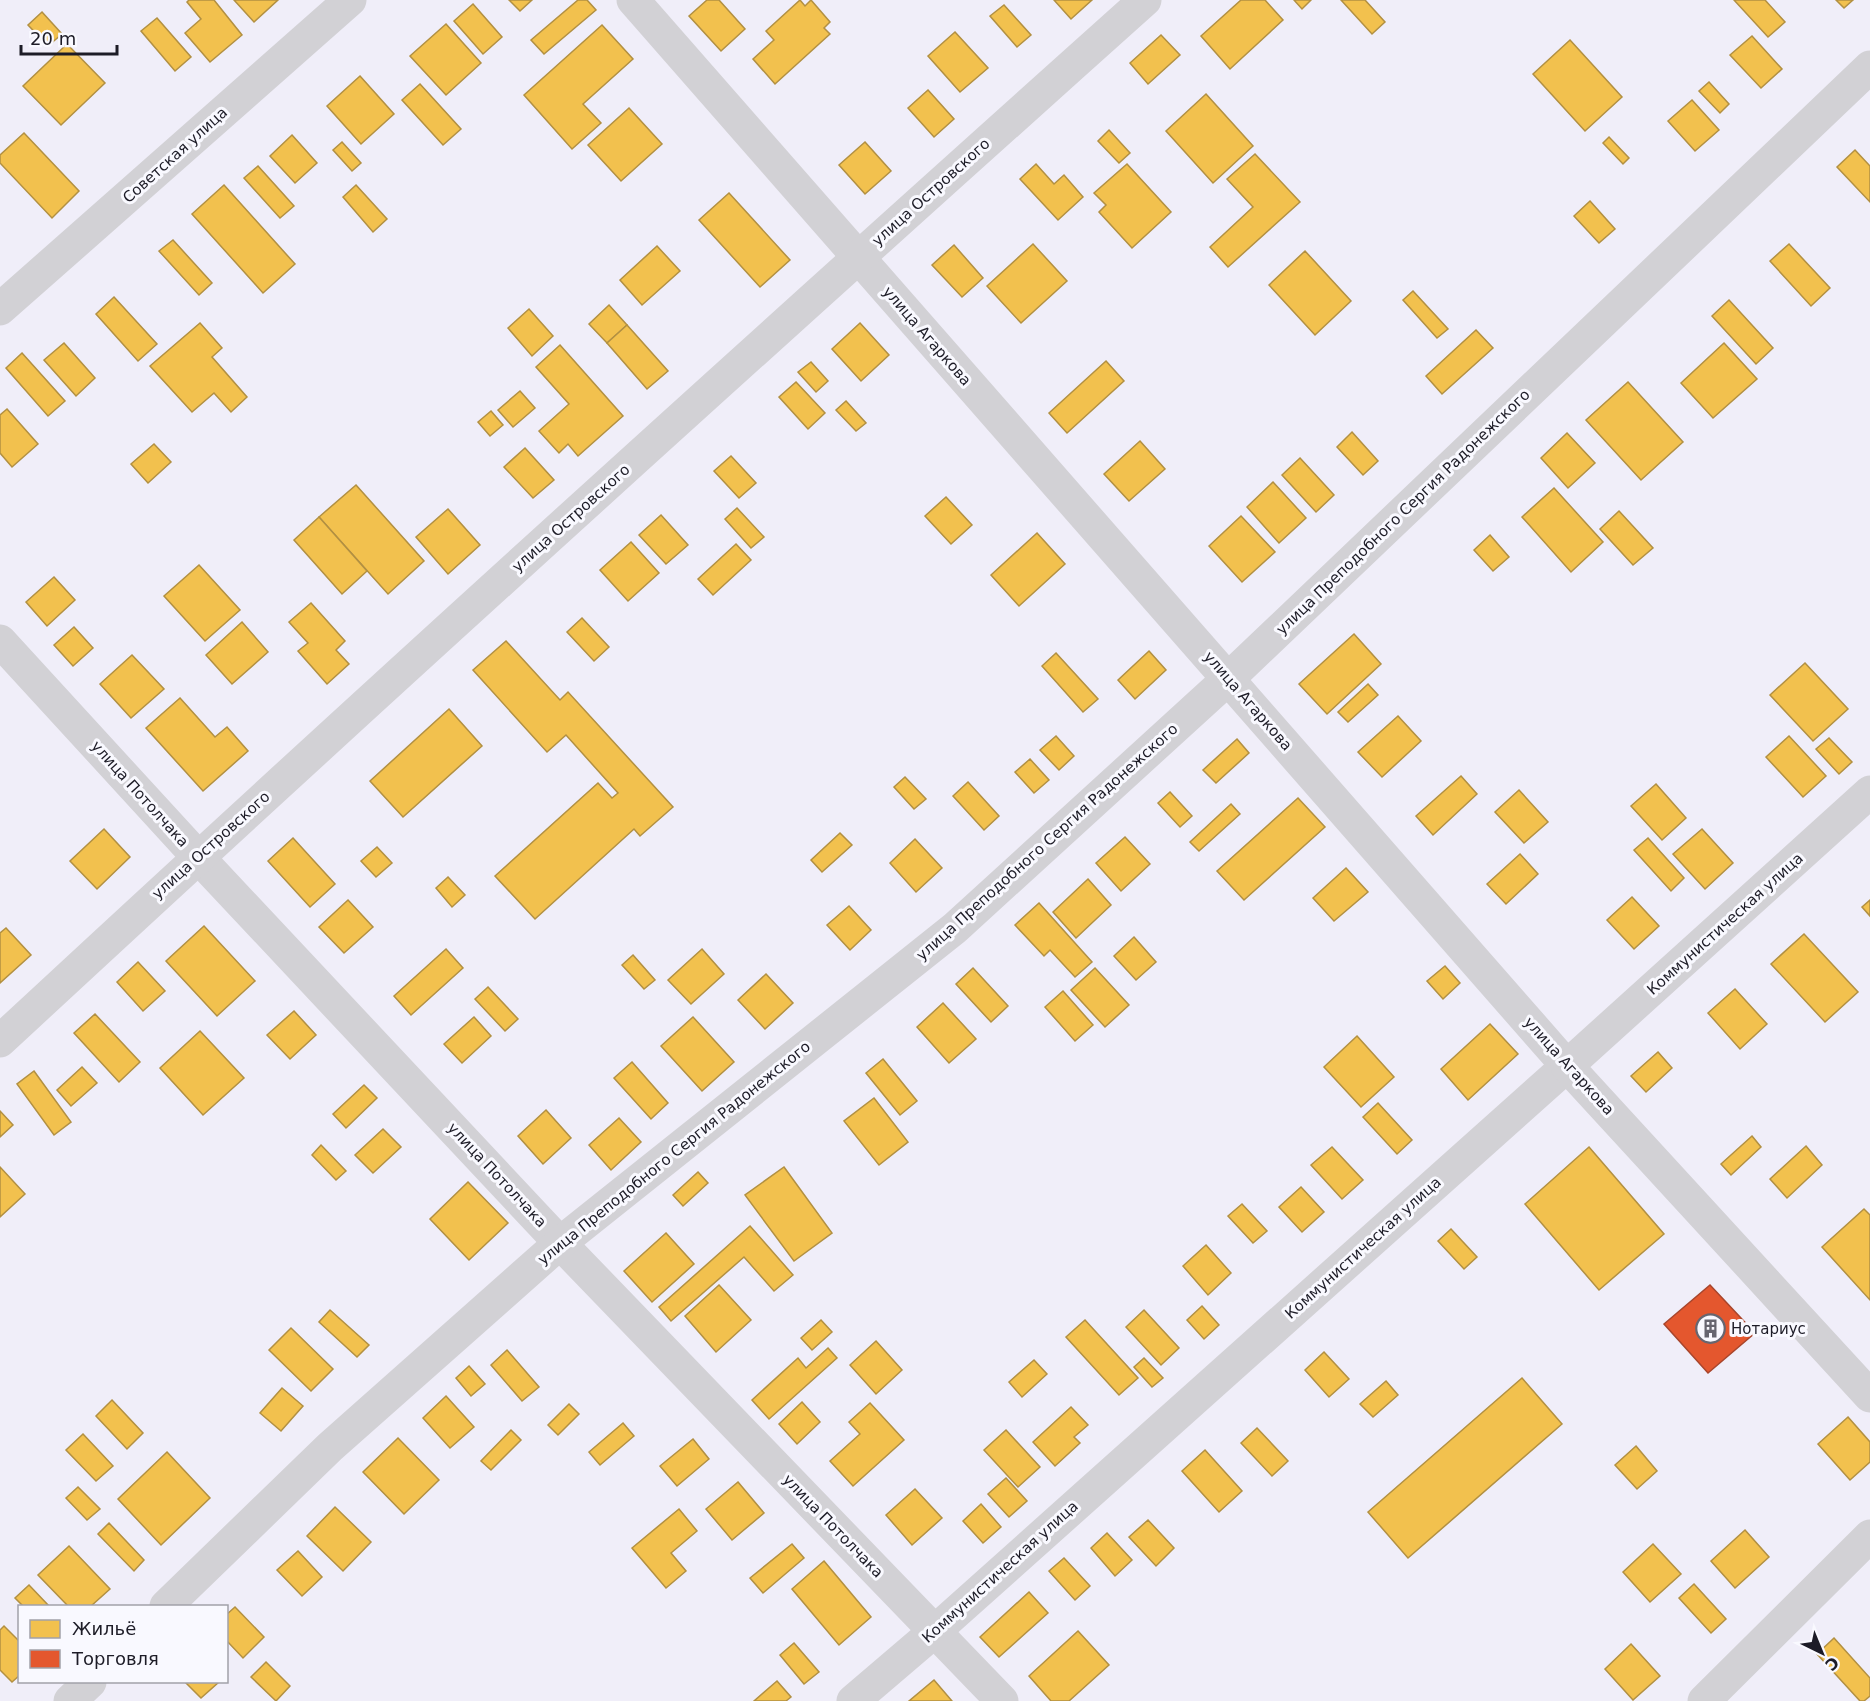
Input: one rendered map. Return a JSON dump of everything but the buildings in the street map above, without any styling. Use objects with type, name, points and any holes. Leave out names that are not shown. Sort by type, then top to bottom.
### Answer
[{"type":"street","name":"Советская улица","points":[[0,309],[350,0]]},
{"type":"street","name":"улица Агаркова","points":[[633,0],[1567,1066],[1870,1396]]},
{"type":"street","name":"улица Островского","points":[[0,1041],[198,857],[1145,0]]},
{"type":"street","name":"улица Преподобного Сергия Радонежского","points":[[167,1605],[330,1447],[560,1243],[955,928],[1229,678],[1870,67]]},
{"type":"street","name":"улица Потолчака","points":[[0,641],[198,857],[560,1243],[1002,1701]]},
{"type":"street","name":"Коммунистическая улица","points":[[853,1701],[935,1631],[1870,792]]},
{"type":"street","points":[[1704,1701],[1870,1536]]},
{"type":"street","points":[[70,1701],[89,1683]]},
{"type":"place","name":"Нотариус","points":[[1710,1329]]}]
